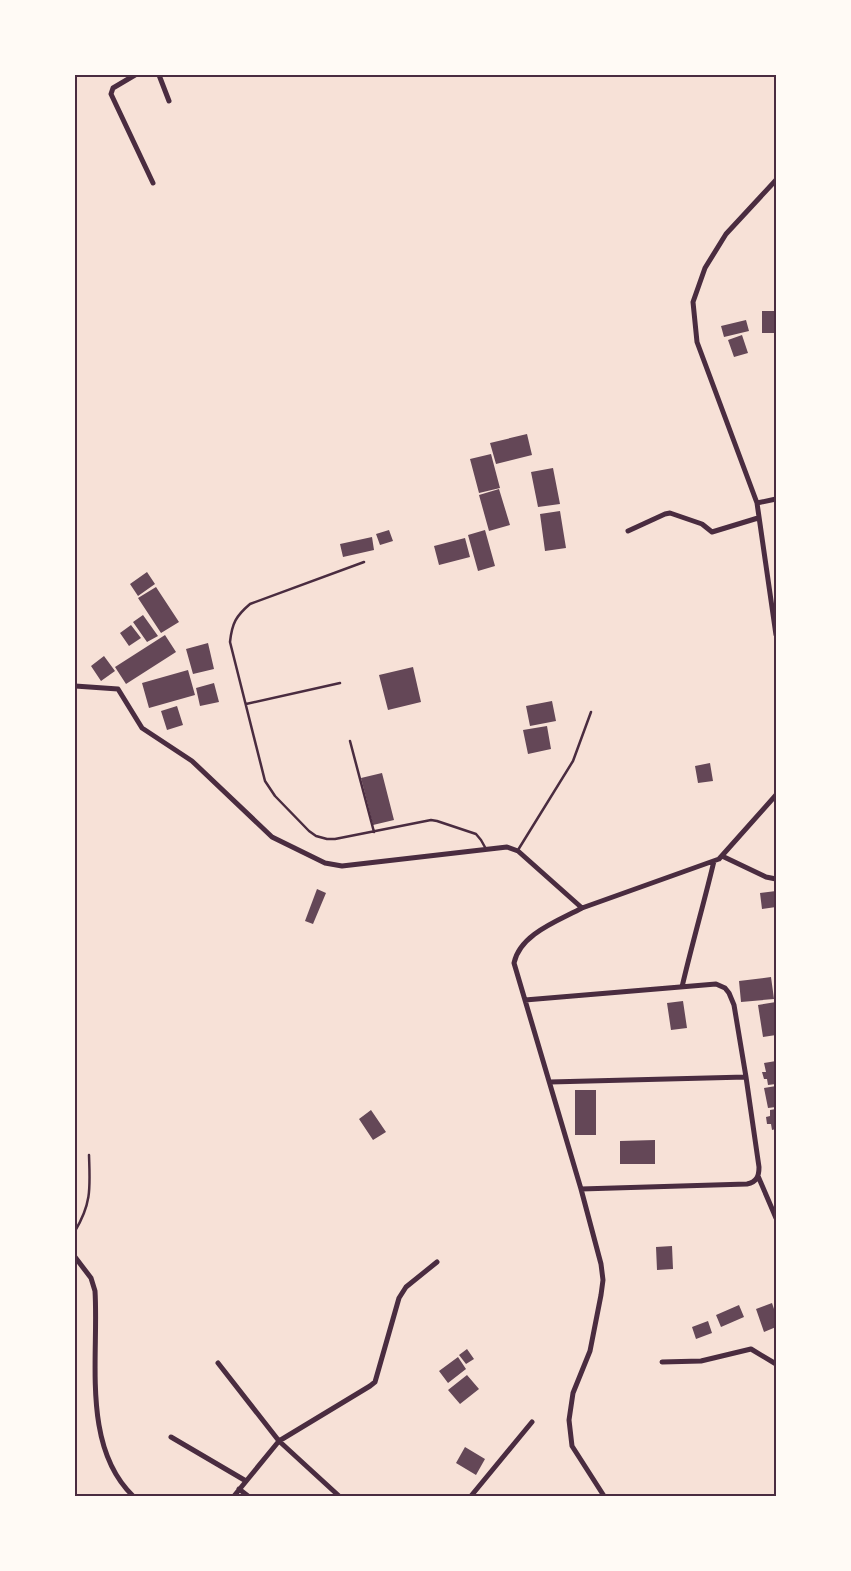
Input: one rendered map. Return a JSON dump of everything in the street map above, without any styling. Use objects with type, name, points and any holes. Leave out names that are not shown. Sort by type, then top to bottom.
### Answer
[{"type":"street","points":[[135,75],[113,88],[111,94],[153,183]]},
{"type":"street","points":[[159,75],[169,101]]},
{"type":"street","points":[[776,180],[726,234],[705,268],[693,302],[697,342],[757,503],[776,635]]},
{"type":"street","points":[[757,503],[776,499]]},
{"type":"street","points":[[628,531],[665,514],[702,524],[712,532],[758,518]]},
{"type":"street","points":[[75,686],[118,689],[142,728],[192,761],[272,837],[330,865],[342,866],[507,847],[518,851],[582,908]]},
{"type":"street","points":[[604,1496],[572,1446],[569,1420],[573,1393],[590,1352],[603,1280],[601,1264],[581,1189],[514,963],[518,950],[530,937],[582,908],[714,861],[722,856],[776,795]]},
{"type":"street","points":[[722,856],[766,877],[776,879]]},
{"type":"street","points":[[682,986],[714,861]]},
{"type":"street","points":[[525,1000],[716,984],[725,988],[734,1005],[759,1167],[758,1176],[755,1181],[747,1184],[581,1189]]},
{"type":"street","points":[[550,1082],[746,1077]]},
{"type":"street","points":[[758,1176],[776,1218]]},
{"type":"street","points":[[75,1257],[91,1278],[95,1291],[97,1410],[101,1436],[119,1479],[133,1496]]},
{"type":"street","points":[[234,1496],[279,1442],[375,1382],[399,1298],[406,1287],[437,1262]]},
{"type":"street","points":[[662,1362],[701,1361],[751,1350],[776,1364]]},
{"type":"street","points":[[218,1363],[279,1442],[339,1496]]},
{"type":"street","points":[[471,1496],[532,1422]]},
{"type":"street","points":[[171,1437],[246,1481]]},
{"type":"street","points":[[239,1489],[248,1496]]},
{"type":"lane","points":[[364,562],[250,604],[239,614],[232,628],[230,642],[265,781],[275,796],[316,836],[335,839],[431,820],[476,834],[486,849]]},
{"type":"lane","points":[[246,704],[340,683]]},
{"type":"lane","points":[[518,851],[573,761],[591,712]]},
{"type":"lane","points":[[350,742],[374,832]]},
{"type":"lane","points":[[75,1231],[88,1204],[90,1192],[89,1155]]},
{"type":"building","points":[[762,311],[776,311],[776,333],[762,333]]},
{"type":"building","points":[[746,320],[749,331],[724,337],[721,326]]},
{"type":"building","points":[[742,335],[748,353],[734,357],[728,340]]},
{"type":"building","points":[[527,434],[532,455],[496,464],[490,443]]},
{"type":"building","points":[[491,454],[500,488],[479,493],[470,459]]},
{"type":"building","points":[[553,468],[560,504],[538,507],[531,472]]},
{"type":"building","points":[[499,489],[510,525],[489,531],[479,495]]},
{"type":"building","points":[[560,511],[566,548],[545,551],[540,514]]},
{"type":"building","points":[[389,530],[393,541],[380,545],[376,534]]},
{"type":"building","points":[[485,530],[495,566],[478,571],[468,535]]},
{"type":"building","points":[[372,537],[374,550],[343,557],[340,544]]},
{"type":"building","points":[[465,538],[470,557],[439,565],[434,546]]},
{"type":"building","points":[[147,572],[155,584],[138,596],[130,584]]},
{"type":"building","points":[[156,587],[179,622],[161,633],[138,598]]},
{"type":"building","points":[[143,615],[158,636],[147,642],[133,622]]},
{"type":"building","points":[[131,625],[141,638],[129,646],[120,633]]},
{"type":"building","points":[[165,635],[176,652],[126,684],[115,667]]},
{"type":"building","points":[[208,643],[214,669],[193,674],[186,649]]},
{"type":"building","points":[[104,656],[115,671],[101,681],[91,666]]},
{"type":"building","points":[[413,667],[421,702],[388,710],[379,675]]},
{"type":"building","points":[[188,670],[195,695],[149,708],[142,683]]},
{"type":"building","points":[[214,683],[219,702],[200,706],[196,688]]},
{"type":"building","points":[[552,701],[556,721],[530,726],[526,706]]},
{"type":"building","points":[[177,706],[183,725],[167,730],[161,711]]},
{"type":"building","points":[[547,726],[551,749],[528,754],[523,730]]},
{"type":"building","points":[[710,763],[713,781],[698,783],[695,766]]},
{"type":"building","points":[[382,773],[394,820],[373,825],[361,778]]},
{"type":"building","points":[[317,889],[326,893],[313,924],[305,921]]},
{"type":"building","points":[[776,891],[776,907],[762,909],[760,893]]},
{"type":"building","points":[[771,977],[774,999],[741,1002],[739,981]]},
{"type":"building","points":[[683,1001],[687,1028],[671,1030],[667,1003]]},
{"type":"building","points":[[776,1002],[776,1035],[763,1037],[758,1005]]},
{"type":"building","points":[[776,1061],[776,1084],[768,1085],[767,1079],[764,1079],[762,1072],[766,1072],[764,1063]]},
{"type":"building","points":[[776,1086],[776,1107],[768,1108],[764,1088]]},
{"type":"building","points":[[575,1090],[596,1090],[596,1135],[575,1135]]},
{"type":"building","points":[[776,1109],[776,1129],[772,1130],[771,1124],[767,1124],[766,1117],[770,1116],[770,1110]]},
{"type":"building","points":[[371,1110],[386,1132],[373,1140],[359,1119]]},
{"type":"building","points":[[655,1140],[655,1164],[620,1164],[620,1141]]},
{"type":"building","points":[[672,1246],[673,1269],[657,1270],[656,1247]]},
{"type":"building","points":[[772,1303],[776,1315],[776,1327],[764,1332],[756,1309]]},
{"type":"building","points":[[739,1305],[744,1317],[721,1327],[716,1315]]},
{"type":"building","points":[[708,1321],[712,1333],[696,1339],[692,1327]]},
{"type":"building","points":[[467,1349],[474,1359],[466,1364],[459,1355]]},
{"type":"building","points":[[458,1357],[466,1369],[448,1383],[439,1371]]},
{"type":"building","points":[[467,1375],[479,1389],[460,1404],[448,1390]]},
{"type":"building","points":[[465,1447],[485,1459],[476,1475],[456,1463]]}]
